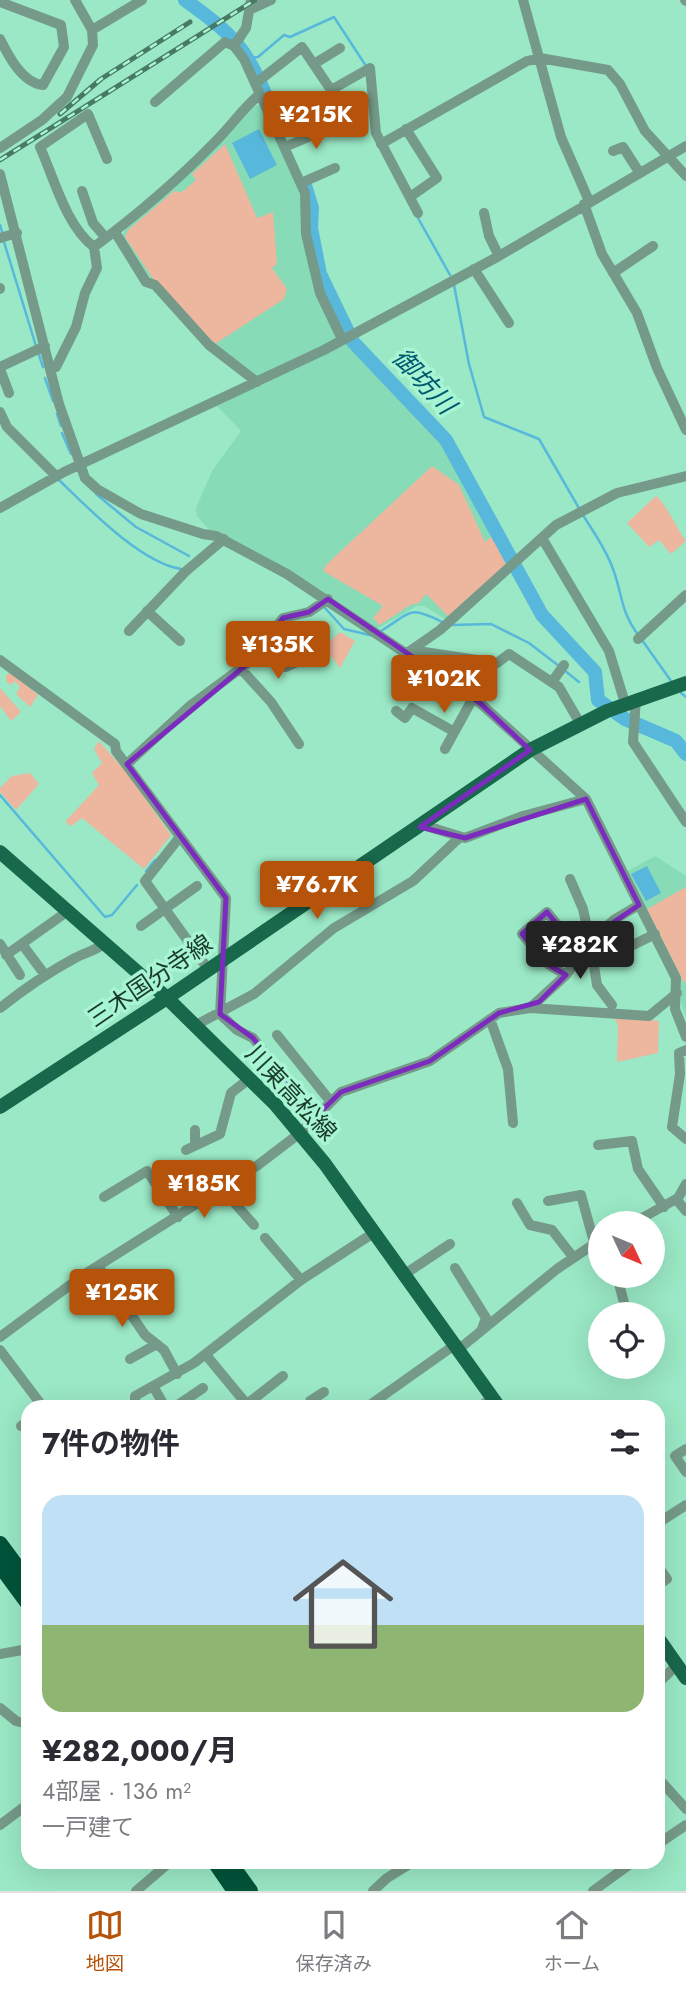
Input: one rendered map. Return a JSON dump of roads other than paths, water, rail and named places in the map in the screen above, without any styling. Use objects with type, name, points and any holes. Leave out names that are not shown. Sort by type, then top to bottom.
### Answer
[{"type":"highway","points":[[0,1544],[21,1572]]},
{"type":"highway","points":[[0,1564],[21,1593]]},
{"type":"highway","points":[[220,1869],[235,1891]]},
{"type":"highway","points":[[234,1869],[250,1891]]},
{"type":"main road","name":"三木国分寺線","points":[[0,1107],[167,998],[530,750],[622,705],[686,682]]},
{"type":"main road","name":"川東高松線","points":[[0,852],[196,1025],[300,1133],[405,1274],[494,1400]]},
{"type":"main road","points":[[665,1647],[682,1670]]},
{"type":"street","points":[[0,148],[42,120],[67,97],[93,45],[92,30],[75,0]]},
{"type":"street","points":[[92,30],[142,0]]},
{"type":"street","points":[[236,43],[246,28],[250,5],[271,0]]},
{"type":"street","points":[[523,0],[561,137],[597,241],[636,313],[657,368],[685,427]]},
{"type":"street","points":[[0,2],[61,25],[64,47],[43,85],[36,85],[8,58],[0,38]]},
{"type":"street","points":[[155,103],[225,42],[236,43]]},
{"type":"street","points":[[236,43],[259,81],[260,94],[304,181],[306,234],[320,293],[343,339]]},
{"type":"street","points":[[259,81],[302,47],[331,90],[370,68],[376,133],[418,213]]},
{"type":"street","points":[[314,64],[340,48]]},
{"type":"street","points":[[381,144],[501,74],[540,58],[608,70],[620,84],[636,118],[686,176]]},
{"type":"street","points":[[94,247],[169,186],[218,139],[241,109],[260,94]]},
{"type":"street","points":[[50,369],[56,367],[76,327],[85,293],[97,268],[94,247],[85,241],[74,223],[40,147],[88,114],[107,159]]},
{"type":"street","points":[[288,146],[327,129]]},
{"type":"street","points":[[406,129],[437,178],[410,197]]},
{"type":"street","points":[[0,508],[56,476],[343,339],[499,256],[686,146]]},
{"type":"street","points":[[613,151],[623,147],[639,172]]},
{"type":"street","points":[[304,181],[335,168]]},
{"type":"street","points":[[0,174],[50,369],[80,465],[91,485],[142,514],[224,539],[328,599],[473,698],[586,799],[676,978],[675,1009],[686,1037]]},
{"type":"street","points":[[82,191],[93,223],[110,235],[146,282],[155,285],[209,345],[257,382]]},
{"type":"street","points":[[484,213],[489,236],[499,256]]},
{"type":"street","points":[[0,238],[17,233]]},
{"type":"street","points":[[613,273],[653,246]]},
{"type":"street","points":[[474,269],[509,323]]},
{"type":"street","points":[[9,393],[0,368],[45,346]]},
{"type":"street","points":[[0,412],[14,435],[56,476]]},
{"type":"street","points":[[409,652],[440,630],[556,525],[617,493],[686,476]]},
{"type":"street","points":[[542,538],[609,651],[622,705],[634,726],[633,742],[686,822]]},
{"type":"street","points":[[129,631],[185,572],[224,539]]},
{"type":"street","points":[[638,639],[686,595]]},
{"type":"street","points":[[127,764],[191,705],[241,669],[261,649],[283,618],[309,612],[328,599]]},
{"type":"street","points":[[147,611],[180,641]]},
{"type":"street","points":[[272,633],[294,652]]},
{"type":"street","points":[[261,649],[286,667],[304,659],[310,660]]},
{"type":"street","points":[[409,652],[496,663],[509,654],[559,687],[581,724]]},
{"type":"street","points":[[0,660],[115,744],[116,751],[226,898],[220,1014],[237,1030],[253,1038],[315,1116]]},
{"type":"street","points":[[552,682],[564,665]]},
{"type":"street","points":[[241,669],[271,702],[299,744]]},
{"type":"street","points":[[444,749],[473,698]]},
{"type":"street","points":[[396,711],[405,718],[412,708],[453,731]]},
{"type":"street","points":[[423,825],[460,837],[475,835],[523,816],[586,799]]},
{"type":"street","points":[[196,1025],[254,994],[334,928],[412,881],[460,837]]},
{"type":"street","points":[[179,838],[145,881],[208,969]]},
{"type":"street","points":[[570,879],[583,909],[597,985],[612,1006]]},
{"type":"street","points":[[141,926],[197,886]]},
{"type":"street","points":[[530,1008],[566,975],[590,941],[615,919],[639,905]]},
{"type":"street","points":[[6,955],[68,911]]},
{"type":"street","points":[[566,975],[548,965],[522,934],[547,912],[582,955]]},
{"type":"street","points":[[627,948],[655,934]]},
{"type":"street","points":[[0,1007],[45,975],[80,956],[91,954],[105,943]]},
{"type":"street","points":[[0,944],[20,975]]},
{"type":"street","points":[[22,944],[45,975]]},
{"type":"street","points":[[0,1337],[98,1266],[223,1189],[300,1133],[341,1092],[430,1060],[499,1013],[530,1008],[649,1016],[677,993]]},
{"type":"street","points":[[490,1019],[508,1069],[513,1123]]},
{"type":"street","points":[[277,1035],[331,1102]]},
{"type":"street","points":[[686,1050],[679,1053],[680,1073],[672,1127],[686,1139]]},
{"type":"street","points":[[195,1130],[190,1148],[220,1134],[221,1110],[231,1093],[249,1079]]},
{"type":"street","points":[[598,1145],[632,1141],[638,1169],[664,1207]]},
{"type":"street","points":[[104,1197],[147,1171],[178,1217]]},
{"type":"street","points":[[656,1211],[676,1199],[686,1184]]},
{"type":"street","points":[[223,1189],[254,1225]]},
{"type":"street","points":[[548,1201],[581,1195],[588,1215]]},
{"type":"street","points":[[676,1199],[686,1211]]},
{"type":"street","points":[[517,1203],[530,1225],[552,1230],[573,1258]]},
{"type":"street","points":[[135,1400],[135,1396],[177,1374],[206,1354],[301,1280],[375,1233]]},
{"type":"street","points":[[265,1238],[301,1280]]},
{"type":"street","points":[[405,1274],[450,1244]]},
{"type":"street","points":[[378,1400],[481,1331],[588,1247]]},
{"type":"street","points":[[98,1266],[145,1335],[164,1350],[177,1374]]},
{"type":"street","points":[[455,1268],[486,1318],[481,1331]]},
{"type":"street","points":[[131,1359],[157,1344]]},
{"type":"street","points":[[0,1350],[38,1400]]},
{"type":"street","points":[[206,1354],[244,1400]]},
{"type":"street","points":[[254,1400],[283,1376]]},
{"type":"street","points":[[153,1386],[161,1400]]},
{"type":"street","points":[[185,1400],[203,1388]]},
{"type":"street","points":[[686,1449],[675,1457],[686,1472]]},
{"type":"street","points":[[665,1518],[686,1506]]},
{"type":"street","points":[[0,1654],[21,1650]]},
{"type":"street","points":[[665,1679],[682,1670]]},
{"type":"street","points":[[0,1708],[21,1722]]},
{"type":"street","points":[[665,1786],[686,1809]]},
{"type":"street","points":[[0,1825],[21,1809]]},
{"type":"street","points":[[665,1839],[686,1825]]},
{"type":"street","points":[[137,1891],[162,1869]]},
{"type":"street","points":[[373,1891],[402,1869]]},
{"type":"street","points":[[593,1891],[623,1869]]},
{"type":"water","points":[[259,129],[277,165],[250,179],[232,143]]},
{"type":"water","points":[[647,866],[661,893],[646,901],[631,874]]},
{"type":"waterway","name":"御坊川","points":[[185,0],[216,23],[238,45],[254,70],[270,106]]},
{"type":"waterway","points":[[247,58],[258,57],[284,35],[290,37],[334,17],[366,66]]},
{"type":"waterway","name":"御坊川","points":[[305,185],[312,208],[311,228],[320,274],[353,342],[446,440],[542,615],[595,672],[598,700],[625,719],[676,741],[686,754]]},
{"type":"waterway","points":[[418,218],[450,275]]},
{"type":"waterway","points":[[0,225],[3,235]]},
{"type":"waterway","points":[[4,242],[36,346]]},
{"type":"waterway","points":[[454,285],[469,364],[484,417],[539,439],[580,510]]},
{"type":"waterway","points":[[38,352],[43,367]]},
{"type":"waterway","points":[[45,378],[53,401]]},
{"type":"waterway","points":[[57,414],[61,426]]},
{"type":"waterway","points":[[62,433],[71,454]]},
{"type":"waterway","points":[[59,480],[132,546],[165,565],[181,569]]},
{"type":"waterway","points":[[96,494],[136,527],[189,556]]},
{"type":"waterway","points":[[583,515],[610,562],[625,610],[638,635]]},
{"type":"waterway","points":[[325,608],[344,629],[374,636]]},
{"type":"waterway","points":[[381,631],[405,615],[416,612],[442,622]]},
{"type":"waterway","points":[[452,625],[491,624],[529,643],[559,666]]},
{"type":"waterway","points":[[642,640],[671,681]]},
{"type":"waterway","points":[[564,670],[579,682]]},
{"type":"waterway","points":[[681,693],[686,697]]},
{"type":"waterway","points":[[0,795],[105,917],[112,915],[137,885]]},
{"type":"waterway","points":[[146,871],[155,860]]},
{"type":"railway","points":[[0,160],[255,0]]},
{"type":"railway","points":[[60,114],[101,79],[190,22]]}]
